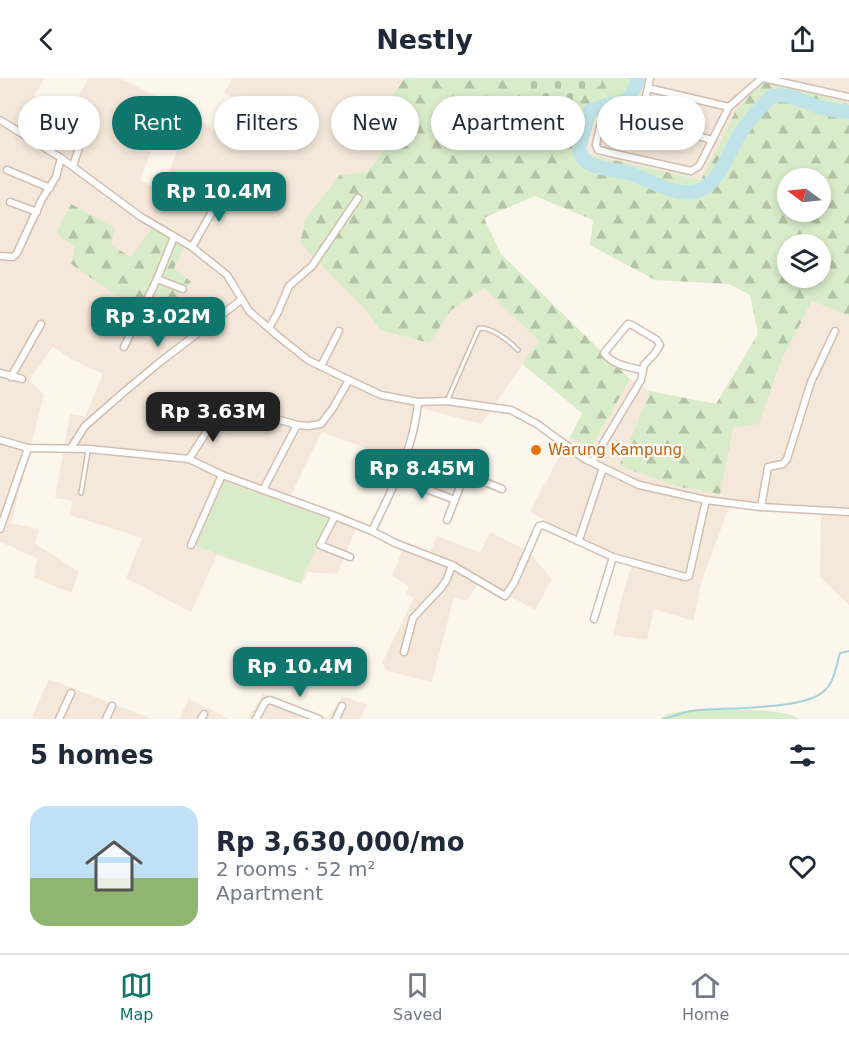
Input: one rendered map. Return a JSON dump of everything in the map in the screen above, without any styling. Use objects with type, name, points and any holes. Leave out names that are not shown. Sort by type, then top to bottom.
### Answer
[{"type":"street","points":[[646,96],[650,78]]},
{"type":"street","points":[[605,150],[691,171],[699,166],[729,107],[762,78],[849,98]]},
{"type":"street","points":[[796,86],[798,78]]},
{"type":"street","points":[[648,88],[729,107]]},
{"type":"street","points":[[1,122],[61,158],[141,216],[192,247],[227,275],[249,311],[290,347],[321,366],[381,395],[418,402],[447,400],[511,410],[592,462],[639,485],[706,500],[761,507],[849,512]]},
{"type":"street","points":[[705,138],[712,140]]},
{"type":"street","points":[[73,166],[78,150]]},
{"type":"street","points":[[0,256],[13,256],[17,253],[50,188],[61,158]]},
{"type":"street","points":[[7,170],[50,188]]},
{"type":"street","points":[[192,247],[226,187]]},
{"type":"street","points":[[268,328],[278,314],[289,286],[312,266],[358,198]]},
{"type":"street","points":[[10,202],[37,212]]},
{"type":"street","points":[[124,346],[157,279],[174,237]]},
{"type":"street","points":[[157,279],[183,289]]},
{"type":"street","points":[[71,448],[81,430],[124,392],[241,300]]},
{"type":"street","points":[[143,309],[177,323]]},
{"type":"street","points":[[11,377],[41,324]]},
{"type":"street","points":[[592,462],[641,380],[644,365],[655,353],[659,343],[628,324],[604,353],[620,365],[642,370]]},
{"type":"street","points":[[321,366],[339,331]]},
{"type":"street","points":[[761,507],[768,467],[783,464],[787,459],[811,382],[835,332]]},
{"type":"street","points":[[0,373],[22,380]]},
{"type":"street","points":[[802,379],[811,382]]},
{"type":"street","points":[[260,414],[297,425],[321,424],[349,380]]},
{"type":"street","points":[[372,531],[398,478],[412,436],[418,402]]},
{"type":"street","points":[[189,459],[218,414]]},
{"type":"street","points":[[263,489],[297,425]]},
{"type":"street","points":[[0,440],[28,448],[89,449],[189,459],[222,475],[335,516],[452,565],[505,596],[514,583],[539,526],[543,525],[613,558],[685,577],[689,576],[706,500]]},
{"type":"street","points":[[0,529],[28,448]]},
{"type":"street","points":[[579,540],[603,468]]},
{"type":"street","points":[[447,520],[465,474],[502,489]]},
{"type":"street","points":[[191,545],[222,475]]},
{"type":"street","points":[[398,478],[455,500]]},
{"type":"street","points":[[335,516],[320,545],[350,557]]},
{"type":"street","points":[[594,619],[613,558]]},
{"type":"street","points":[[404,652],[414,618],[441,588],[452,565]]},
{"type":"street","points":[[59,719],[71,693]]},
{"type":"street","points":[[256,719],[267,700],[304,716],[319,719]]},
{"type":"street","points":[[106,719],[112,706]]},
{"type":"street","points":[[336,719],[342,706]]},
{"type":"lane","points":[[447,400],[479,328],[488,328],[496,335],[504,337],[518,350]]},
{"type":"lane","points":[[81,493],[89,449]]},
{"type":"shaded area","points":[[0,78],[45,78],[34,96],[18,96],[18,150],[100,150],[100,96],[79,96],[88,78],[120,78],[155,96],[112,96],[112,150],[151,150],[140,180],[162,191],[178,150],[202,150],[202,123],[214,129],[214,150],[319,150],[319,96],[230,96],[224,93],[232,78],[405,78],[391,96],[331,96],[331,150],[384,150],[368,172],[366,310],[380,330],[430,343],[450,311],[484,288],[539,341],[481,424],[417,407],[398,460],[322,432],[290,497],[359,522],[337,574],[308,572],[301,584],[217,555],[191,612],[126,578],[142,538],[70,515],[72,501],[55,498],[70,414],[85,416],[103,374],[73,360],[53,347],[29,380],[44,395],[11,523],[39,529],[35,543],[79,572],[71,593],[34,578],[37,558],[0,542]]},
{"type":"shaded area","points":[[642,78],[849,78],[849,104],[735,112],[701,180],[587,154],[586,121],[597,117],[597,150],[705,150],[705,96],[632,96]]},
{"type":"shaded area","points":[[812,301],[849,316],[849,605],[820,577],[821,511],[729,507],[701,583],[694,621],[654,609],[647,640],[613,635],[632,565],[598,555],[530,511],[570,437],[591,447],[630,379],[650,391],[619,466],[733,428],[759,423],[781,361]]},
{"type":"shaded area","points":[[490,532],[530,552],[552,580],[535,610],[480,580],[467,601],[454,597],[432,682],[387,671],[382,663],[414,598],[406,594],[409,586],[392,576],[404,547],[430,552],[437,536],[480,553]]},
{"type":"shaded area","points":[[49,679],[152,719],[36,719],[32,717]]},
{"type":"shaded area","points":[[263,694],[328,718],[342,696],[367,705],[360,719],[247,719]]},
{"type":"shaded area","points":[[189,699],[230,719],[179,719]]},
{"type":"green space","points":[[405,78],[642,78],[632,96],[597,96],[597,117],[586,121],[587,154],[701,180],[735,112],[765,79],[849,104],[849,316],[812,301],[781,361],[759,424],[733,428],[720,494],[681,487],[619,466],[650,391],[716,404],[758,334],[750,295],[729,284],[655,280],[590,245],[593,220],[535,196],[484,218],[501,254],[630,379],[591,448],[570,437],[582,413],[522,364],[539,341],[484,288],[450,311],[430,343],[380,330],[366,310],[300,243],[306,218],[340,175],[368,172],[384,150],[419,150],[419,96],[391,96]]},
{"type":"green space","points":[[518,78],[602,78],[601,85],[584,96],[543,96]]},
{"type":"green space","points":[[71,204],[115,228],[111,245],[131,257],[153,226],[185,245],[174,268],[191,282],[168,306],[124,301],[71,264],[75,247],[56,234]]},
{"type":"green space","points":[[223,481],[329,519],[300,583],[196,546]]},
{"type":"green space","points":[[690,710],[763,710],[799,719],[659,719],[667,714]]},
{"type":"waterway","points":[[638,78],[630,96],[625,100],[590,111],[579,148],[581,154],[588,163],[594,166],[627,173],[680,192],[703,189],[712,182],[741,132],[771,97],[789,96],[823,108],[849,112]]},
{"type":"waterway","points":[[664,719],[691,711],[781,705],[814,697],[831,683],[840,653],[849,651]]},
{"type":"place","name":"Warung Kampung","points":[[536,450]]}]
